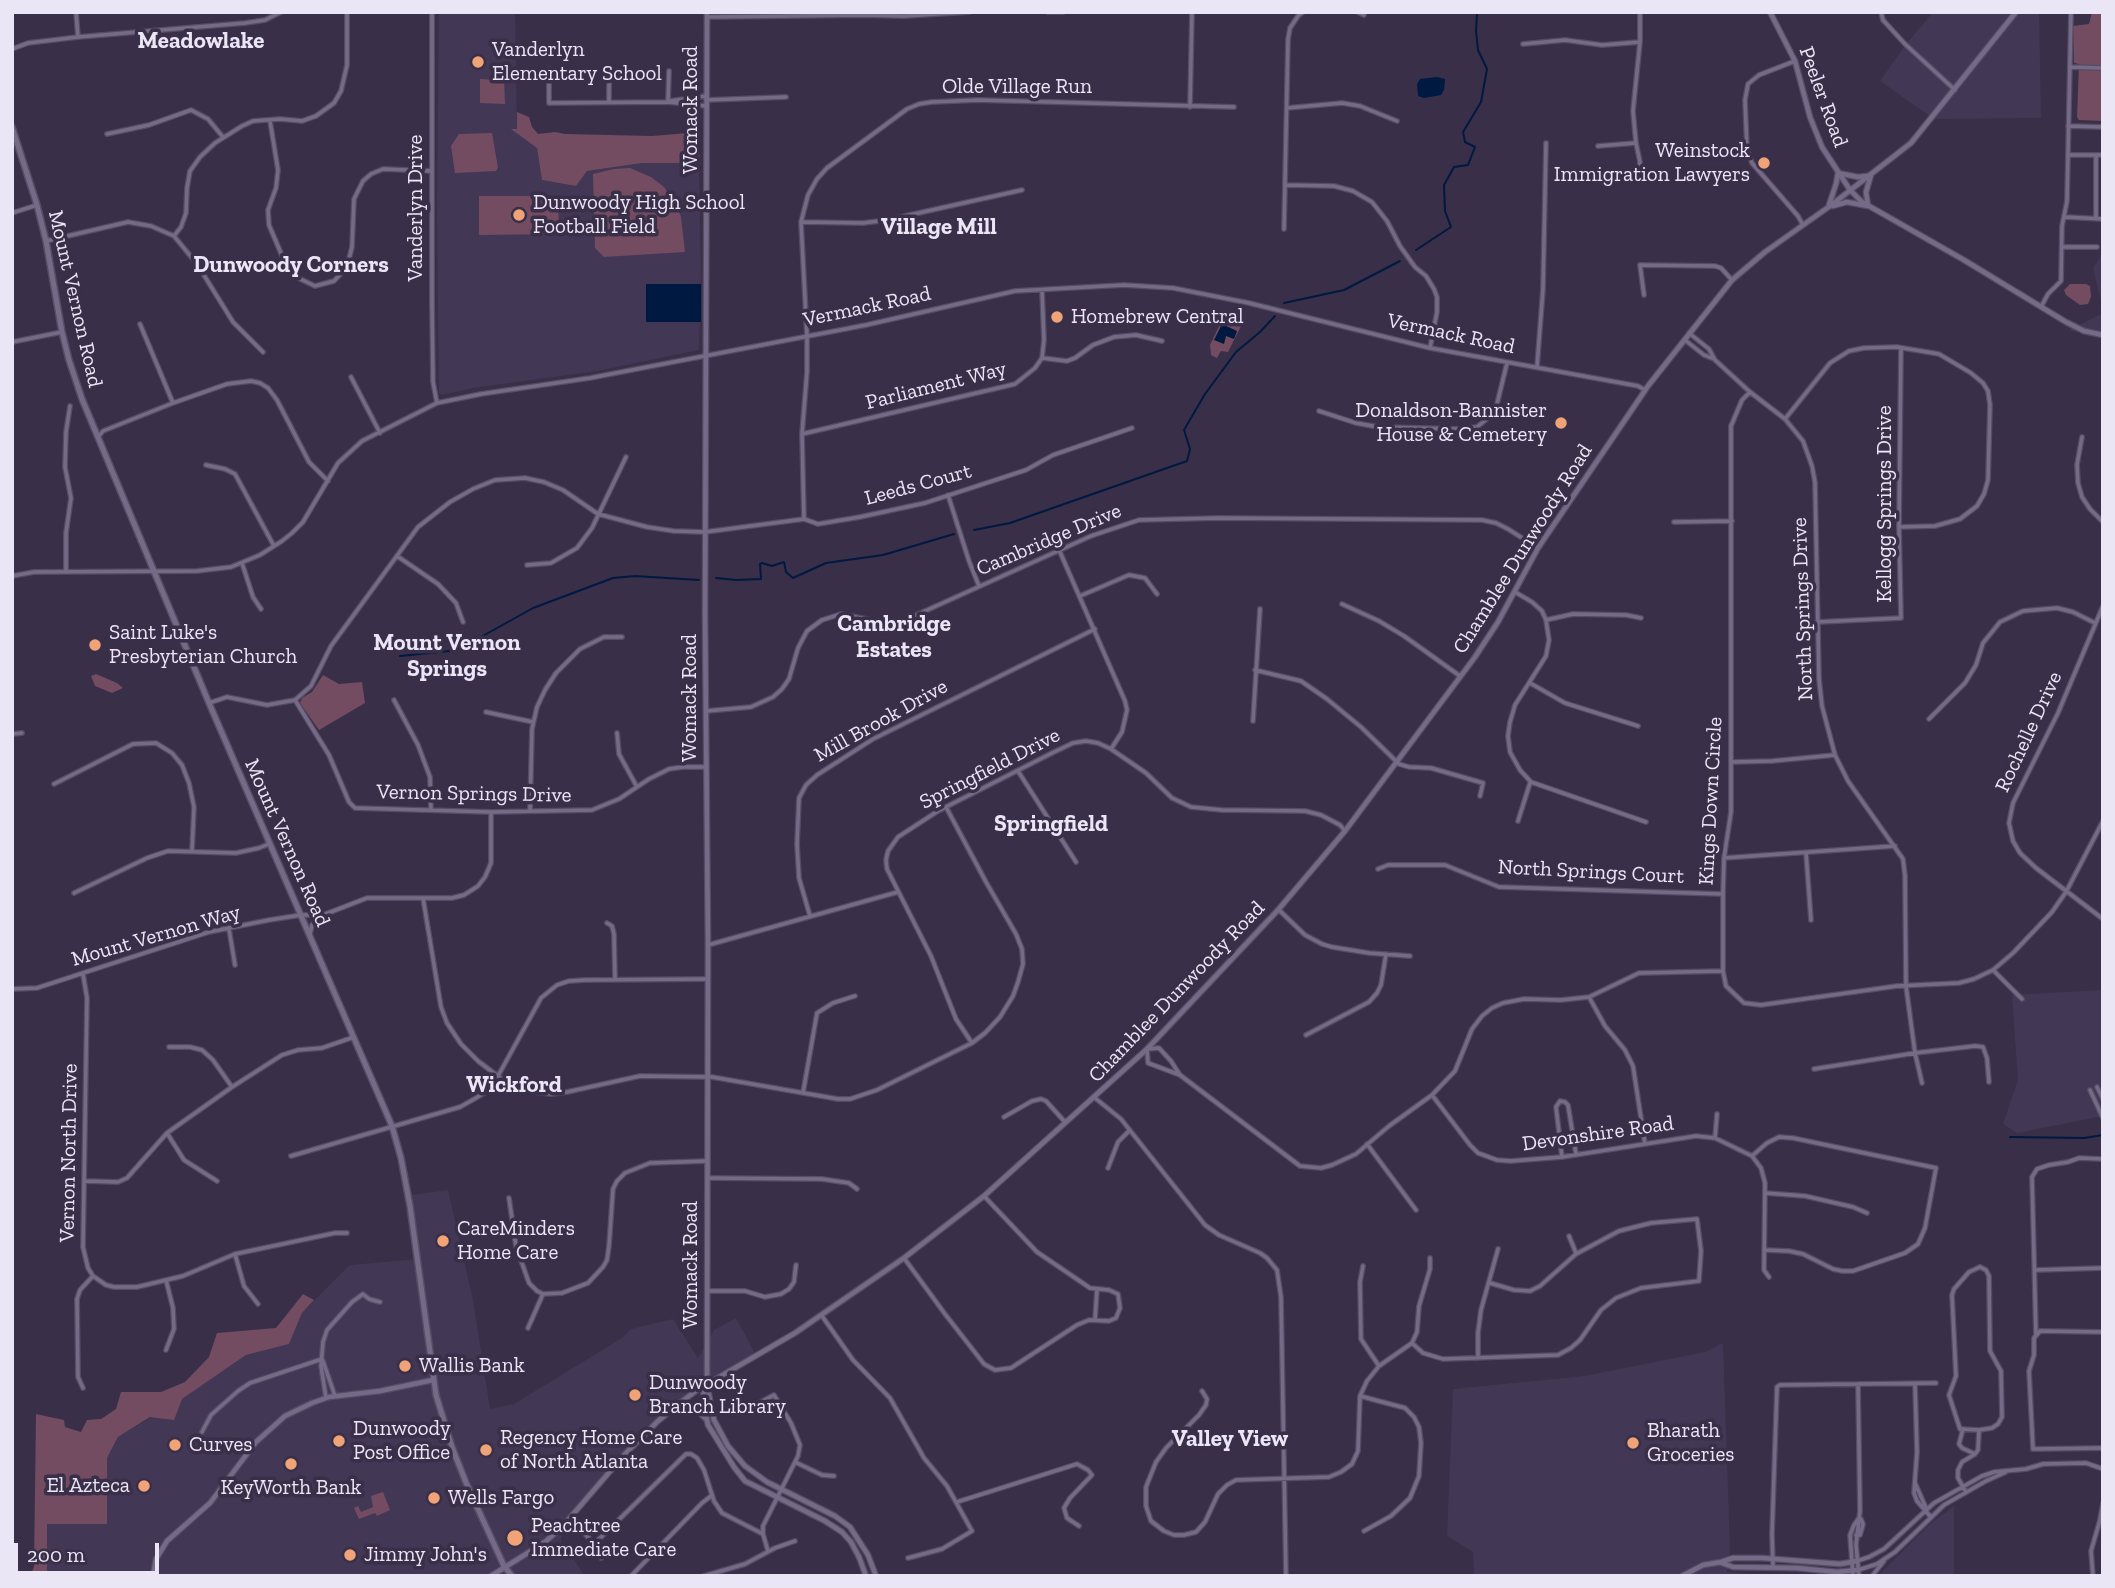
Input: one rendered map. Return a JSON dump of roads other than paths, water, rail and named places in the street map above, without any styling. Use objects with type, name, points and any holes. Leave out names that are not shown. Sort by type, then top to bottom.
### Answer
[{"type":"main road","name":"Mount Vernon Road","points":[[12,127],[37,205],[62,332],[78,386],[209,703],[395,1125],[410,1206],[433,1380],[452,1447],[504,1566],[512,1576]]},
{"type":"main road","points":[[504,1566],[505,1576]]},
{"type":"street","points":[[76,12],[78,37]]},
{"type":"street","points":[[12,49],[28,43],[78,37],[245,23],[265,20],[281,12]]},
{"type":"street","points":[[174,236],[186,213],[187,188],[193,165],[223,137],[253,121],[302,121],[316,116],[334,103],[341,91],[347,65],[347,12]]},
{"type":"street","name":"Vanderlyn Drive","points":[[432,12],[433,382],[437,403]]},
{"type":"street","points":[[707,15],[914,16],[969,12]]},
{"type":"street","points":[[1050,12],[1063,12]]},
{"type":"street","points":[[1190,107],[1192,12]]},
{"type":"street","points":[[1284,229],[1288,39],[1290,28],[1303,12]]},
{"type":"street","points":[[1358,12],[1364,15]]},
{"type":"street","points":[[1638,176],[1640,162],[1633,111],[1640,42],[1640,12]]},
{"type":"street","name":"Peeler Road","points":[[1770,12],[1795,61],[1815,132],[1850,190]]},
{"type":"street","points":[[1881,12],[1883,20],[1905,44],[1955,90]]},
{"type":"street","points":[[1795,61],[1759,75],[1748,84],[1745,100],[1747,149],[1752,163],[1803,225],[1911,143],[2017,12]]},
{"type":"street","points":[[2040,307],[2061,281],[2062,226],[2067,201],[2071,12]]},
{"type":"street","name":"Womack Road","points":[[706,1385],[707,15]]},
{"type":"street","points":[[1523,44],[1565,40],[1602,45],[1640,42]]},
{"type":"street","points":[[2070,67],[2103,68]]},
{"type":"street","points":[[549,69],[549,103],[697,104],[706,101],[786,97]]},
{"type":"street","points":[[609,70],[609,102]]},
{"type":"street","points":[[668,102],[669,71]]},
{"type":"street","points":[[668,102],[687,98],[706,101]]},
{"type":"street","points":[[697,98],[697,104]]},
{"type":"street","name":"Olde Village Run","points":[[804,519],[802,434],[807,336],[801,222],[808,195],[827,168],[895,117],[919,104],[978,100],[1234,107]]},
{"type":"street","points":[[1287,108],[1342,103],[1360,106],[1397,121]]},
{"type":"street","points":[[107,134],[149,125],[191,110],[208,119],[223,137]]},
{"type":"street","points":[[270,121],[278,170],[276,188],[268,210],[269,225],[286,265],[294,276],[315,286],[334,281],[347,267],[352,247],[354,199],[363,181],[383,169],[432,171]]},
{"type":"street","points":[[2068,126],[2103,127]]},
{"type":"street","points":[[1598,146],[1636,143]]},
{"type":"street","points":[[1537,367],[1543,289],[1546,144]]},
{"type":"street","points":[[2068,155],[2103,155]]},
{"type":"street","points":[[2096,155],[2096,219]]},
{"type":"street","points":[[1829,207],[1838,173],[1857,177],[1871,174]]},
{"type":"street","points":[[1868,206],[1866,192],[1871,174]]},
{"type":"street","points":[[1286,185],[1334,186],[1353,191],[1372,202],[1387,221],[1415,268],[1426,276],[1434,289],[1437,312],[1430,348]]},
{"type":"street","points":[[801,222],[863,223],[887,220],[1023,190]]},
{"type":"street","points":[[1850,190],[1868,206],[2040,307],[2078,328],[2103,335]]},
{"type":"street","points":[[1829,207],[1847,202],[1868,206]]},
{"type":"street","points":[[12,213],[37,205]]},
{"type":"street","points":[[2064,217],[2103,219]]},
{"type":"street","points":[[46,241],[128,222],[151,226],[174,236],[197,264],[233,322],[263,352]]},
{"type":"street","name":"Chamblee Dunwoody Road","points":[[491,1576],[545,1542],[571,1518],[625,1454],[658,1421],[706,1385],[821,1316],[904,1258],[984,1196],[1147,1049],[1278,910],[1345,831],[1498,622],[1538,548],[1645,390],[1683,339],[1732,280],[1803,225]]},
{"type":"street","points":[[2062,247],[2097,247]]},
{"type":"street","points":[[1644,295],[1640,265],[1715,266],[1721,268],[1732,280]]},
{"type":"street","name":"Vermack Road","points":[[12,576],[66,571],[213,570],[242,563],[282,541],[303,522],[338,463],[349,452],[362,442],[437,403],[590,378],[866,325],[1015,291],[1124,285],[1173,288],[1249,303],[1430,348],[1638,386],[1645,390]]},
{"type":"street","points":[[1042,290],[1042,358],[1075,358],[1093,345],[1114,337],[1136,335],[1162,341]]},
{"type":"street","points":[[140,324],[173,403]]},
{"type":"street","points":[[12,342],[62,332]]},
{"type":"street","name":"North Springs Drive","points":[[1689,332],[1750,392],[1785,419],[1803,441],[1812,466],[1815,482],[1817,622],[1822,706],[1835,755],[1848,781],[1903,859],[1906,986],[1922,1083]]},
{"type":"street","name":"North Springs Drive","points":[[1683,339],[1704,355],[1716,360]]},
{"type":"street","points":[[1785,419],[1830,363],[1849,351],[1884,346],[1938,354],[1983,383],[1988,391],[1990,405],[1988,480],[1984,494],[1977,506],[1960,519],[1935,526],[1899,527]]},
{"type":"street","name":"Kellogg Springs Drive","points":[[1817,622],[1901,618],[1901,348]]},
{"type":"street","name":"Parliament Way","points":[[802,434],[1009,386],[1026,377],[1042,358]]},
{"type":"street","points":[[1319,411],[1378,427],[1477,427],[1493,414],[1507,363]]},
{"type":"street","points":[[351,377],[380,433]]},
{"type":"street","points":[[99,436],[103,431],[173,403],[228,384],[251,381],[268,388],[278,400],[309,462],[328,481]]},
{"type":"street","name":"Kings Down Circle","points":[[1723,971],[1724,858],[1731,812],[1731,426],[1742,400],[1750,392]]},
{"type":"street","points":[[66,571],[66,533],[71,498],[65,467],[70,406]]},
{"type":"street","name":"Leeds Court","points":[[295,700],[311,686],[331,646],[407,539],[434,514],[472,489],[495,480],[525,478],[544,482],[563,490],[598,514],[674,531],[705,532],[804,519],[818,524],[925,503],[1026,470],[1053,455],[1132,428]]},
{"type":"street","points":[[2082,437],[2077,465],[2078,483],[2082,497],[2103,522]]},
{"type":"street","points":[[527,565],[551,563],[566,556],[585,538],[625,457]]},
{"type":"street","points":[[206,465],[235,474],[274,546]]},
{"type":"street","points":[[948,495],[979,586]]},
{"type":"street","name":"Cambridge Drive","points":[[706,711],[751,707],[782,689],[789,679],[798,648],[807,631],[822,620],[842,614],[881,622],[903,621],[1091,536],[1139,520],[1482,520],[1508,528],[1538,548]]},
{"type":"street","points":[[1674,522],[1732,521]]},
{"type":"street","points":[[1059,551],[1125,701],[1122,732],[1111,749]]},
{"type":"street","points":[[397,556],[447,593],[460,608],[463,622]]},
{"type":"street","points":[[242,563],[253,597],[261,609]]},
{"type":"street","points":[[1080,596],[1129,575],[1145,578],[1157,594]]},
{"type":"street","points":[[1515,592],[1542,611],[1549,640],[1546,656],[1515,705],[1508,736],[1510,752],[1516,763],[1531,782],[1646,822]]},
{"type":"street","points":[[1342,604],[1404,636],[1460,676]]},
{"type":"street","name":"Rochelle Drive","points":[[2103,606],[2058,713],[2010,813],[2011,835],[2020,853],[2103,919]]},
{"type":"street","points":[[1930,719],[1965,683],[1976,665],[1983,643],[2000,622],[2023,611],[2057,608],[2073,612],[2095,623]]},
{"type":"street","points":[[1253,721],[1260,609]]},
{"type":"street","points":[[1546,620],[1573,614],[1626,615],[1641,618]]},
{"type":"street","name":"Mill Brook Drive","points":[[810,916],[799,878],[797,844],[799,798],[806,785],[873,739],[1095,629]]},
{"type":"street","points":[[530,811],[533,722],[545,690],[569,658],[580,649],[604,637],[622,637]]},
{"type":"street","points":[[1255,670],[1300,681],[1335,706],[1399,764],[1431,768],[1483,783],[1480,796]]},
{"type":"street","points":[[1529,683],[1565,704],[1638,726]]},
{"type":"street","points":[[209,703],[227,697],[267,705],[295,700]]},
{"type":"street","name":"Vernon Springs Drive","points":[[295,700],[329,755],[349,802],[355,808],[491,812],[592,810],[605,806],[669,769],[706,767]]},
{"type":"street","points":[[394,700],[418,745],[430,777],[431,810]]},
{"type":"street","points":[[486,712],[533,722]]},
{"type":"street","points":[[12,734],[22,733]]},
{"type":"street","points":[[617,733],[619,754],[637,787]]},
{"type":"street","name":"Springfield Drive","points":[[972,1043],[956,1019],[931,956],[887,869],[888,851],[898,837],[946,807],[1073,743],[1086,741],[1111,749],[1146,773],[1172,797],[1191,807],[1305,811],[1321,815],[1340,825],[1345,831]]},
{"type":"street","points":[[54,784],[133,744],[156,743],[172,753],[182,765],[189,783],[194,807],[192,851]]},
{"type":"street","points":[[1731,762],[1835,755]]},
{"type":"street","points":[[1018,771],[1076,862]]},
{"type":"street","points":[[1518,821],[1531,782]]},
{"type":"street","points":[[423,898],[441,1007],[447,1023],[461,1044],[478,1062],[498,1076],[525,1089],[551,1094],[640,1076],[706,1077],[838,1099],[861,1097],[972,1043],[985,1033],[1000,1017],[1013,996],[1024,964],[1016,934],[946,807]]},
{"type":"street","name":"Mount Vernon Way","points":[[12,989],[37,988],[187,939],[229,929],[301,915],[323,915],[367,898],[452,898],[464,895],[478,886],[491,863],[491,812]]},
{"type":"street","points":[[1180,1075],[1158,1048],[1147,1049],[1148,1063],[1180,1075],[1300,1166],[1312,1169],[1332,1166],[1356,1154],[1432,1095],[1455,1071],[1472,1029],[1482,1016],[1503,1003],[1524,999],[1561,1000],[1589,997],[1639,973],[1723,971],[1726,986],[1734,995],[1744,1003],[1761,1005],[1885,987],[1959,983],[1974,979],[1993,970],[2052,912],[2066,892],[2103,821]]},
{"type":"street","points":[[74,893],[159,853],[236,853],[270,844]]},
{"type":"street","points":[[1724,858],[1895,846]]},
{"type":"street","points":[[1806,853],[1811,920]]},
{"type":"street","name":"North Springs Court","points":[[1378,869],[1388,865],[1445,865],[1499,887],[1723,894]]},
{"type":"street","points":[[708,945],[898,892]]},
{"type":"street","points":[[1278,910],[1305,935],[1322,944],[1410,956]]},
{"type":"street","points":[[310,936],[312,925],[323,915]]},
{"type":"street","points":[[607,923],[612,926],[614,934],[615,979]]},
{"type":"street","points":[[229,929],[235,965]]},
{"type":"street","points":[[1306,1035],[1369,1003],[1381,985],[1386,954]]},
{"type":"street","points":[[1993,970],[2022,999]]},
{"type":"street","name":"Vernon North Drive","points":[[83,974],[87,998],[83,1247],[88,1268],[93,1276]]},
{"type":"street","points":[[291,1156],[460,1107],[487,1091],[541,998],[550,990],[569,981],[708,979]]},
{"type":"street","points":[[803,1093],[817,1013],[834,1003],[855,996]]},
{"type":"street","points":[[1589,997],[1605,1026],[1625,1049],[1633,1066],[1645,1144]]},
{"type":"street","points":[[84,1181],[118,1182],[127,1178],[167,1133],[282,1055],[298,1049],[322,1048],[354,1037]]},
{"type":"street","points":[[1814,1069],[1965,1046],[1983,1047],[1989,1082]]},
{"type":"street","points":[[169,1047],[202,1050],[213,1060],[232,1087]]},
{"type":"street","points":[[2097,1087],[2103,1099]]},
{"type":"street","points":[[2090,1090],[2103,1118]]},
{"type":"street","name":"Devonshire Road","points":[[1432,1095],[1470,1145],[1478,1153],[1497,1160],[1562,1157],[1696,1136],[1715,1138],[1752,1156]]},
{"type":"street","points":[[1095,1098],[1130,1130],[1205,1225],[1219,1235],[1267,1258],[1277,1270],[1281,1287],[1286,1576]]},
{"type":"street","points":[[1004,1117],[1032,1101],[1041,1099],[1046,1101],[1066,1124]]},
{"type":"street","points":[[1562,1157],[1556,1107],[1560,1101],[1568,1105],[1576,1155]]},
{"type":"street","points":[[1715,1138],[1717,1114]]},
{"type":"street","points":[[1108,1168],[1118,1142],[1130,1130]]},
{"type":"street","points":[[167,1133],[184,1160],[217,1181]]},
{"type":"street","points":[[1764,1250],[1803,1254],[1842,1271],[1853,1271],[1905,1253],[1918,1244],[1925,1228],[1936,1168],[1793,1138],[1779,1137],[1767,1143],[1752,1156],[1761,1168],[1765,1193],[1764,1250],[1764,1270],[1769,1277]]},
{"type":"street","points":[[1367,1144],[1416,1210]]},
{"type":"street","points":[[2103,1159],[2079,1158],[2049,1165],[2034,1172],[2032,1177],[2036,1335],[2029,1371],[2033,1448],[2103,1448]]},
{"type":"street","points":[[509,1198],[516,1246],[529,1283],[543,1294],[553,1294],[588,1283],[603,1267],[609,1246],[613,1189],[625,1172],[650,1163],[707,1161]]},
{"type":"street","points":[[707,1178],[822,1179],[849,1183],[857,1189]]},
{"type":"street","points":[[1765,1193],[1805,1196],[1867,1213]]},
{"type":"street","points":[[904,1258],[984,1364],[995,1370],[1012,1368],[1077,1325],[1089,1320],[1116,1318],[1120,1308],[1118,1294],[1090,1288],[1037,1252],[984,1196]]},
{"type":"street","points":[[1412,1343],[1423,1353],[1443,1359],[1558,1354],[1580,1340],[1601,1310],[1616,1298],[1641,1288],[1699,1281],[1697,1219],[1651,1223],[1619,1231],[1576,1254],[1540,1286],[1530,1291],[1514,1290],[1490,1283]]},
{"type":"street","points":[[83,1388],[78,1377],[77,1299],[80,1290],[93,1276],[106,1285],[125,1288],[183,1276],[235,1254],[335,1233],[347,1233]]},
{"type":"street","points":[[1569,1236],[1576,1254]]},
{"type":"street","points":[[1478,1358],[1481,1310],[1498,1249]]},
{"type":"street","points":[[235,1254],[244,1286],[258,1304]]},
{"type":"street","points":[[1202,1391],[1207,1399],[1206,1405],[1166,1448],[1150,1474],[1146,1487],[1146,1506],[1151,1521],[1174,1535],[1196,1532],[1205,1522],[1218,1494],[1237,1480],[1329,1476],[1352,1464],[1358,1451],[1360,1396],[1367,1381],[1379,1366],[1412,1343],[1417,1332],[1419,1306],[1430,1269],[1430,1258]]},
{"type":"street","points":[[707,1291],[745,1291],[765,1297],[781,1294],[794,1282],[796,1265]]},
{"type":"street","points":[[1363,1266],[1360,1282],[1361,1339],[1379,1366]]},
{"type":"street","points":[[1980,1267],[1986,1270],[1989,1276],[1990,1351],[2001,1371],[2002,1417],[1995,1426],[1979,1430],[1960,1429],[1949,1395],[1956,1376],[1952,1294],[1969,1272],[1980,1267]]},
{"type":"street","points":[[2035,1270],[2103,1268]]},
{"type":"street","points":[[166,1280],[173,1308],[174,1329],[166,1350]]},
{"type":"street","points":[[1096,1320],[1097,1290]]},
{"type":"street","points":[[326,1398],[322,1360],[327,1330],[352,1302],[363,1294],[380,1302]]},
{"type":"street","points":[[527,1328],[543,1294]]},
{"type":"street","points":[[821,1316],[853,1360],[890,1398],[924,1458],[947,1486],[972,1531],[942,1549],[908,1558]]},
{"type":"street","points":[[2036,1335],[2040,1331],[2103,1332]]},
{"type":"street","points":[[322,1360],[335,1396]]},
{"type":"street","points":[[202,1432],[211,1415],[250,1383],[322,1360]]},
{"type":"street","points":[[153,1576],[156,1559],[167,1541],[210,1503],[262,1435],[292,1412],[326,1398],[433,1380]]},
{"type":"street","points":[[1773,1567],[1777,1387],[1936,1383]]},
{"type":"street","points":[[1854,1562],[1860,1517],[1858,1384]]},
{"type":"street","points":[[1915,1384],[1915,1497],[1930,1516]]},
{"type":"street","points":[[706,1385],[703,1397],[706,1419]]},
{"type":"street","points":[[706,1385],[714,1420],[728,1447],[745,1466],[767,1482],[835,1516],[850,1527],[868,1555],[876,1576]]},
{"type":"street","points":[[748,1409],[774,1395],[799,1440],[795,1462],[764,1526],[763,1534],[768,1551]]},
{"type":"street","points":[[1360,1396],[1405,1409],[1414,1417],[1419,1427],[1421,1443],[1419,1476],[1410,1498],[1391,1516],[1364,1531]]},
{"type":"street","points":[[671,1411],[695,1408],[706,1419],[723,1451],[745,1481],[825,1521],[848,1537],[866,1576]]},
{"type":"street","points":[[1963,1429],[1959,1444],[1975,1454]]},
{"type":"street","points":[[1966,1492],[1958,1478],[1959,1467],[1975,1454],[1979,1446],[1979,1430]]},
{"type":"street","points":[[594,1545],[686,1454],[697,1458],[722,1513],[763,1534]]},
{"type":"street","points":[[795,1462],[822,1475],[834,1476]]},
{"type":"street","points":[[1682,1576],[1703,1565],[1733,1558],[1854,1562],[1869,1558],[1887,1547],[1926,1510],[1962,1486],[1990,1473],[2043,1464],[2083,1463],[2103,1469]]},
{"type":"street","points":[[957,1502],[1077,1464],[1092,1475],[1064,1508],[1067,1518],[1079,1526]]},
{"type":"street","points":[[1721,1562],[1733,1567],[1855,1573],[1887,1558],[1940,1508],[2008,1471]]},
{"type":"street","points":[[631,1576],[712,1496]]},
{"type":"street","points":[[2094,1576],[2092,1545],[2103,1503]]},
{"type":"street","points":[[1855,1573],[1850,1535],[1860,1517]]},
{"type":"street","points":[[571,1518],[594,1545],[601,1558]]},
{"type":"street","points":[[704,1576],[745,1564],[768,1551],[795,1541]]},
{"type":"street","points":[[1872,1576],[1887,1558]]},
{"type":"water","points":[[1420,79],[1445,79],[1441,95],[1424,98],[1418,96],[1417,84]]},
{"type":"water","points":[[646,284],[701,284],[701,322],[646,322]]},
{"type":"water","points":[[1222,324],[1237,331],[1234,339],[1226,336],[1224,344],[1214,340]]},
{"type":"waterway","points":[[1416,250],[1451,227],[1445,211],[1444,185],[1454,167],[1468,165],[1475,147],[1465,142],[1463,132],[1481,102],[1487,69],[1478,50],[1477,12]]},
{"type":"waterway","points":[[1284,303],[1344,290],[1400,261]]},
{"type":"waterway","points":[[974,530],[1010,523],[1187,461],[1190,449],[1184,430],[1205,394],[1236,352],[1275,316]]},
{"type":"waterway","points":[[716,578],[761,579],[760,564],[772,566],[784,562],[786,572],[793,578],[826,563],[883,555],[954,534]]},
{"type":"waterway","points":[[400,656],[463,647],[533,608],[613,578],[635,576],[699,580]]},
{"type":"waterway","points":[[2010,1137],[2084,1138],[2103,1135]]},
{"type":"place","name":"Vanderlyn Elementary School","points":[[478,62]]},
{"type":"place","name":"Weinstock Immigration Lawyers","points":[[1764,163]]},
{"type":"place","name":"Dunwoody High School Football Field","points":[[519,215]]},
{"type":"place","name":"Homebrew Central","points":[[1057,317]]},
{"type":"place","name":"Donaldson-Bannister House & Cemetery","points":[[1561,423]]},
{"type":"place","name":"Saint Luke's Presbyterian Church","points":[[95,645]]},
{"type":"place","name":"CareMinders Home Care","points":[[443,1241]]},
{"type":"place","name":"Wallis Bank","points":[[405,1366]]},
{"type":"place","name":"Dunwoody Branch Library","points":[[635,1395]]},
{"type":"place","name":"Dunwoody Post Office","points":[[339,1441]]},
{"type":"place","name":"Bharath Groceries","points":[[1633,1443]]},
{"type":"place","name":"Curves","points":[[175,1445]]},
{"type":"place","name":"Regency Home Care of North Atlanta","points":[[486,1450]]},
{"type":"place","name":"KeyWorth Bank","points":[[291,1464]]},
{"type":"place","name":"El Azteca","points":[[144,1486]]},
{"type":"place","name":"Wells Fargo","points":[[434,1498]]},
{"type":"place","name":"Peachtree Immediate Care","points":[[515,1538]]},
{"type":"place","name":"Jimmy John's","points":[[350,1555]]},
{"type":"district","name":"Meadowlake","points":[[201,41]]},
{"type":"district","name":"Village Mill","points":[[939,227]]},
{"type":"district","name":"Dunwoody Corners","points":[[291,265]]},
{"type":"district","name":"Cambridge Estates","points":[[894,637]]},
{"type":"district","name":"Mount Vernon Springs","points":[[447,656]]},
{"type":"district","name":"Springfield","points":[[1051,824]]},
{"type":"district","name":"Wickford","points":[[514,1085]]},
{"type":"district","name":"Valley View","points":[[1230,1439]]}]
